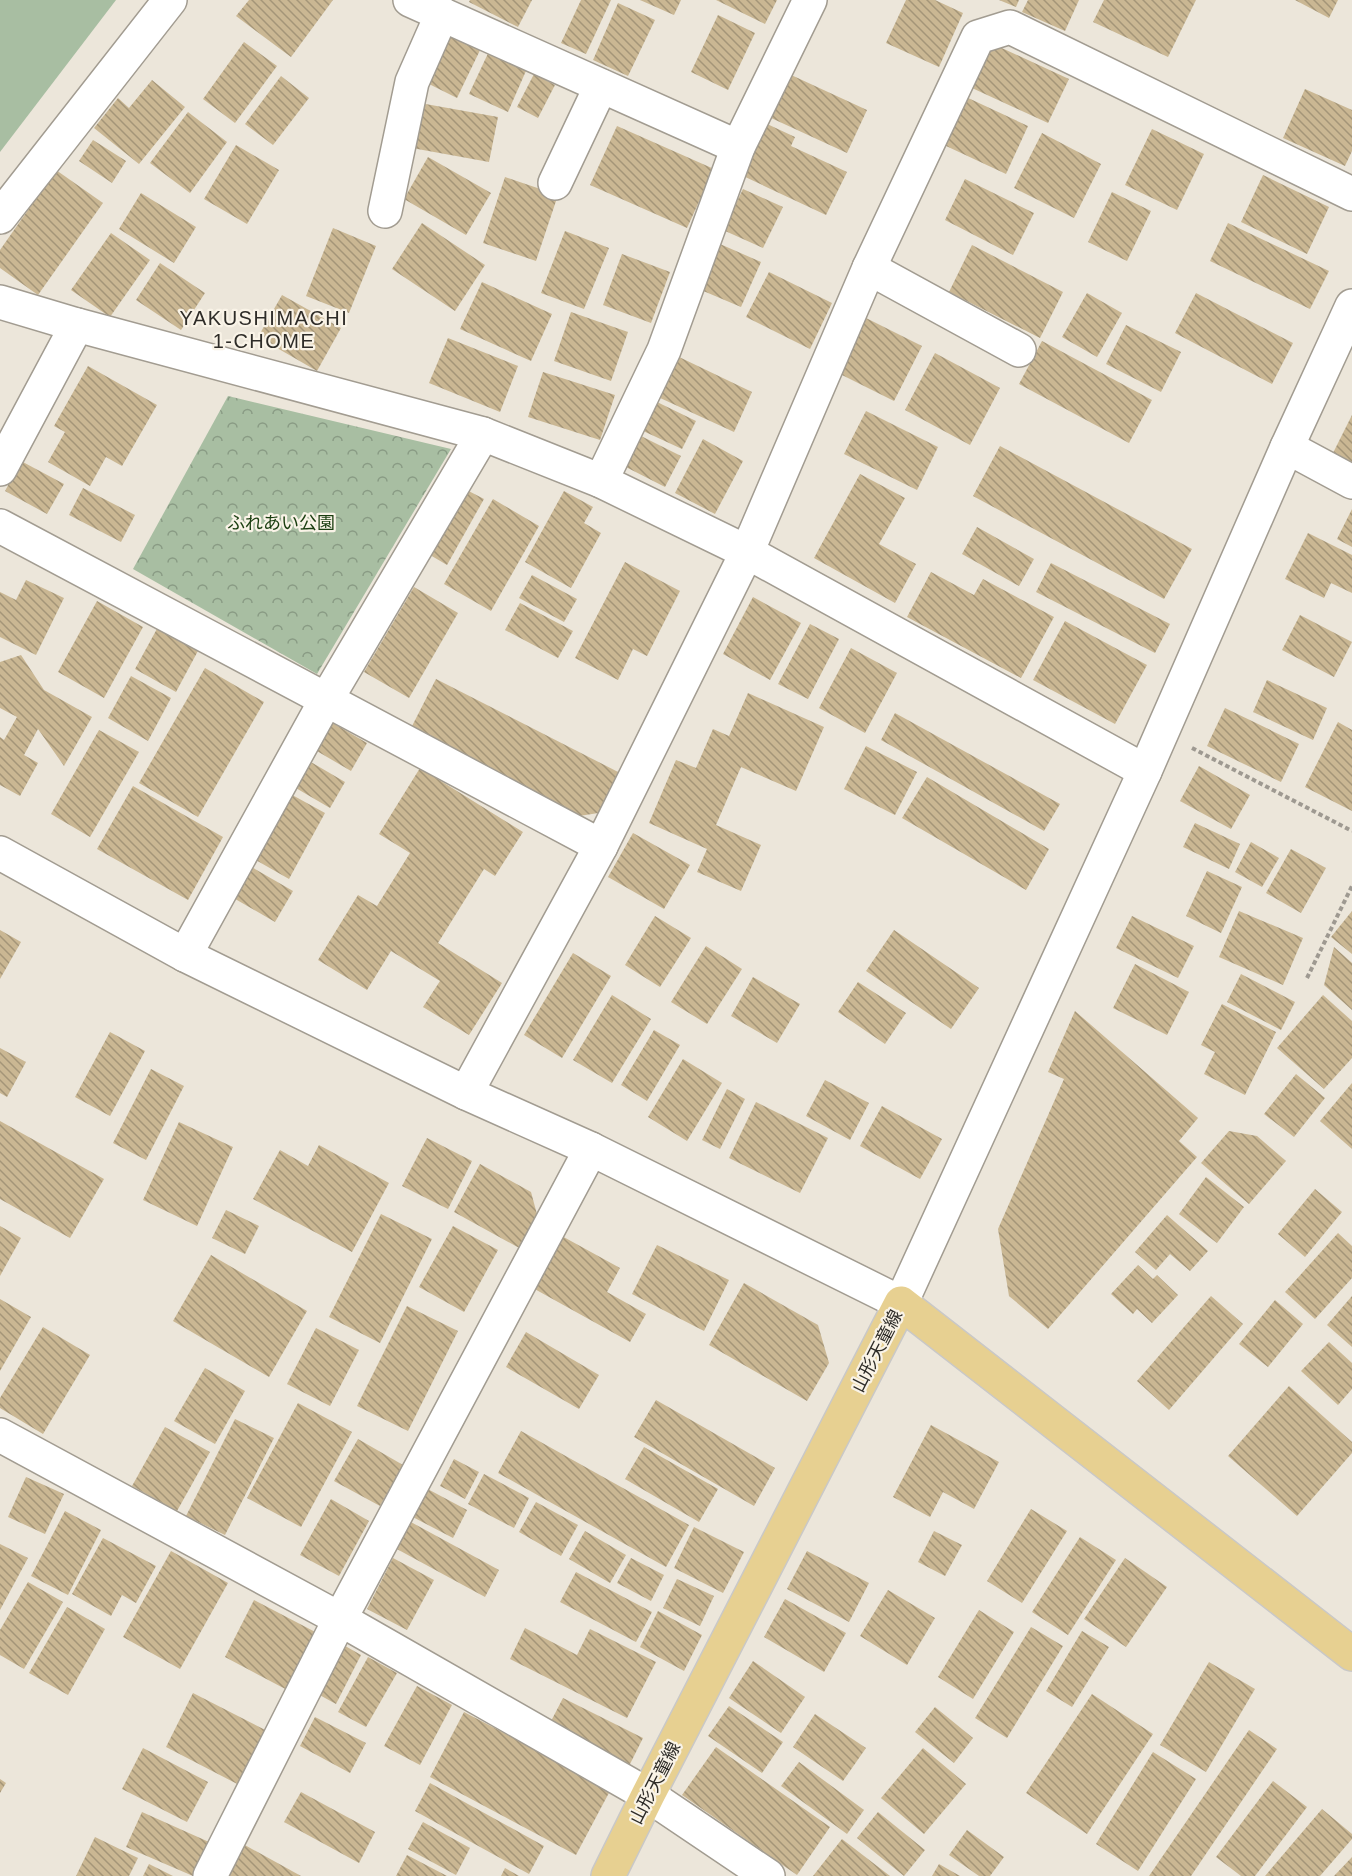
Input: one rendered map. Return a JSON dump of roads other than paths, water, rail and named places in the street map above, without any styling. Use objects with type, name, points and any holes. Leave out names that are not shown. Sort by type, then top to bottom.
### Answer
[{"type":"main road","name":"山形天童線","points":[[608,1876],[901,1303],[1352,1654]]},
{"type":"street","points":[[0,217],[170,0]]},
{"type":"street","points":[[410,0],[738,147]]},
{"type":"street","points":[[601,481],[664,350],[738,147],[810,0]]},
{"type":"street","points":[[385,211],[412,81],[442,14]]},
{"type":"street","points":[[466,1093],[601,846],[747,552],[869,268],[978,37],[1010,27],[1352,194]]},
{"type":"street","points":[[555,183],[601,86]]},
{"type":"street","points":[[869,268],[1019,350]]},
{"type":"street","points":[[0,302],[77,325],[483,434],[601,481],[747,552],[1145,771]]},
{"type":"street","points":[[0,853],[185,955],[466,1093],[591,1149],[901,1303],[1145,771],[1287,447],[1352,306]]},
{"type":"street","points":[[0,469],[77,325]]},
{"type":"street","points":[[185,955],[326,700],[483,434]]},
{"type":"street","points":[[1287,447],[1352,482]]},
{"type":"street","points":[[0,526],[601,846]]},
{"type":"street","points":[[210,1876],[340,1619],[591,1149]]},
{"type":"street","points":[[0,1435],[340,1619],[648,1794],[768,1876]]},
{"type":"district","name":"YAKUSHIMACHI 1-CHOME","points":[[264,330]]},
{"type":"park label","name":"ふれあい公園","points":[[281,523]]}]
